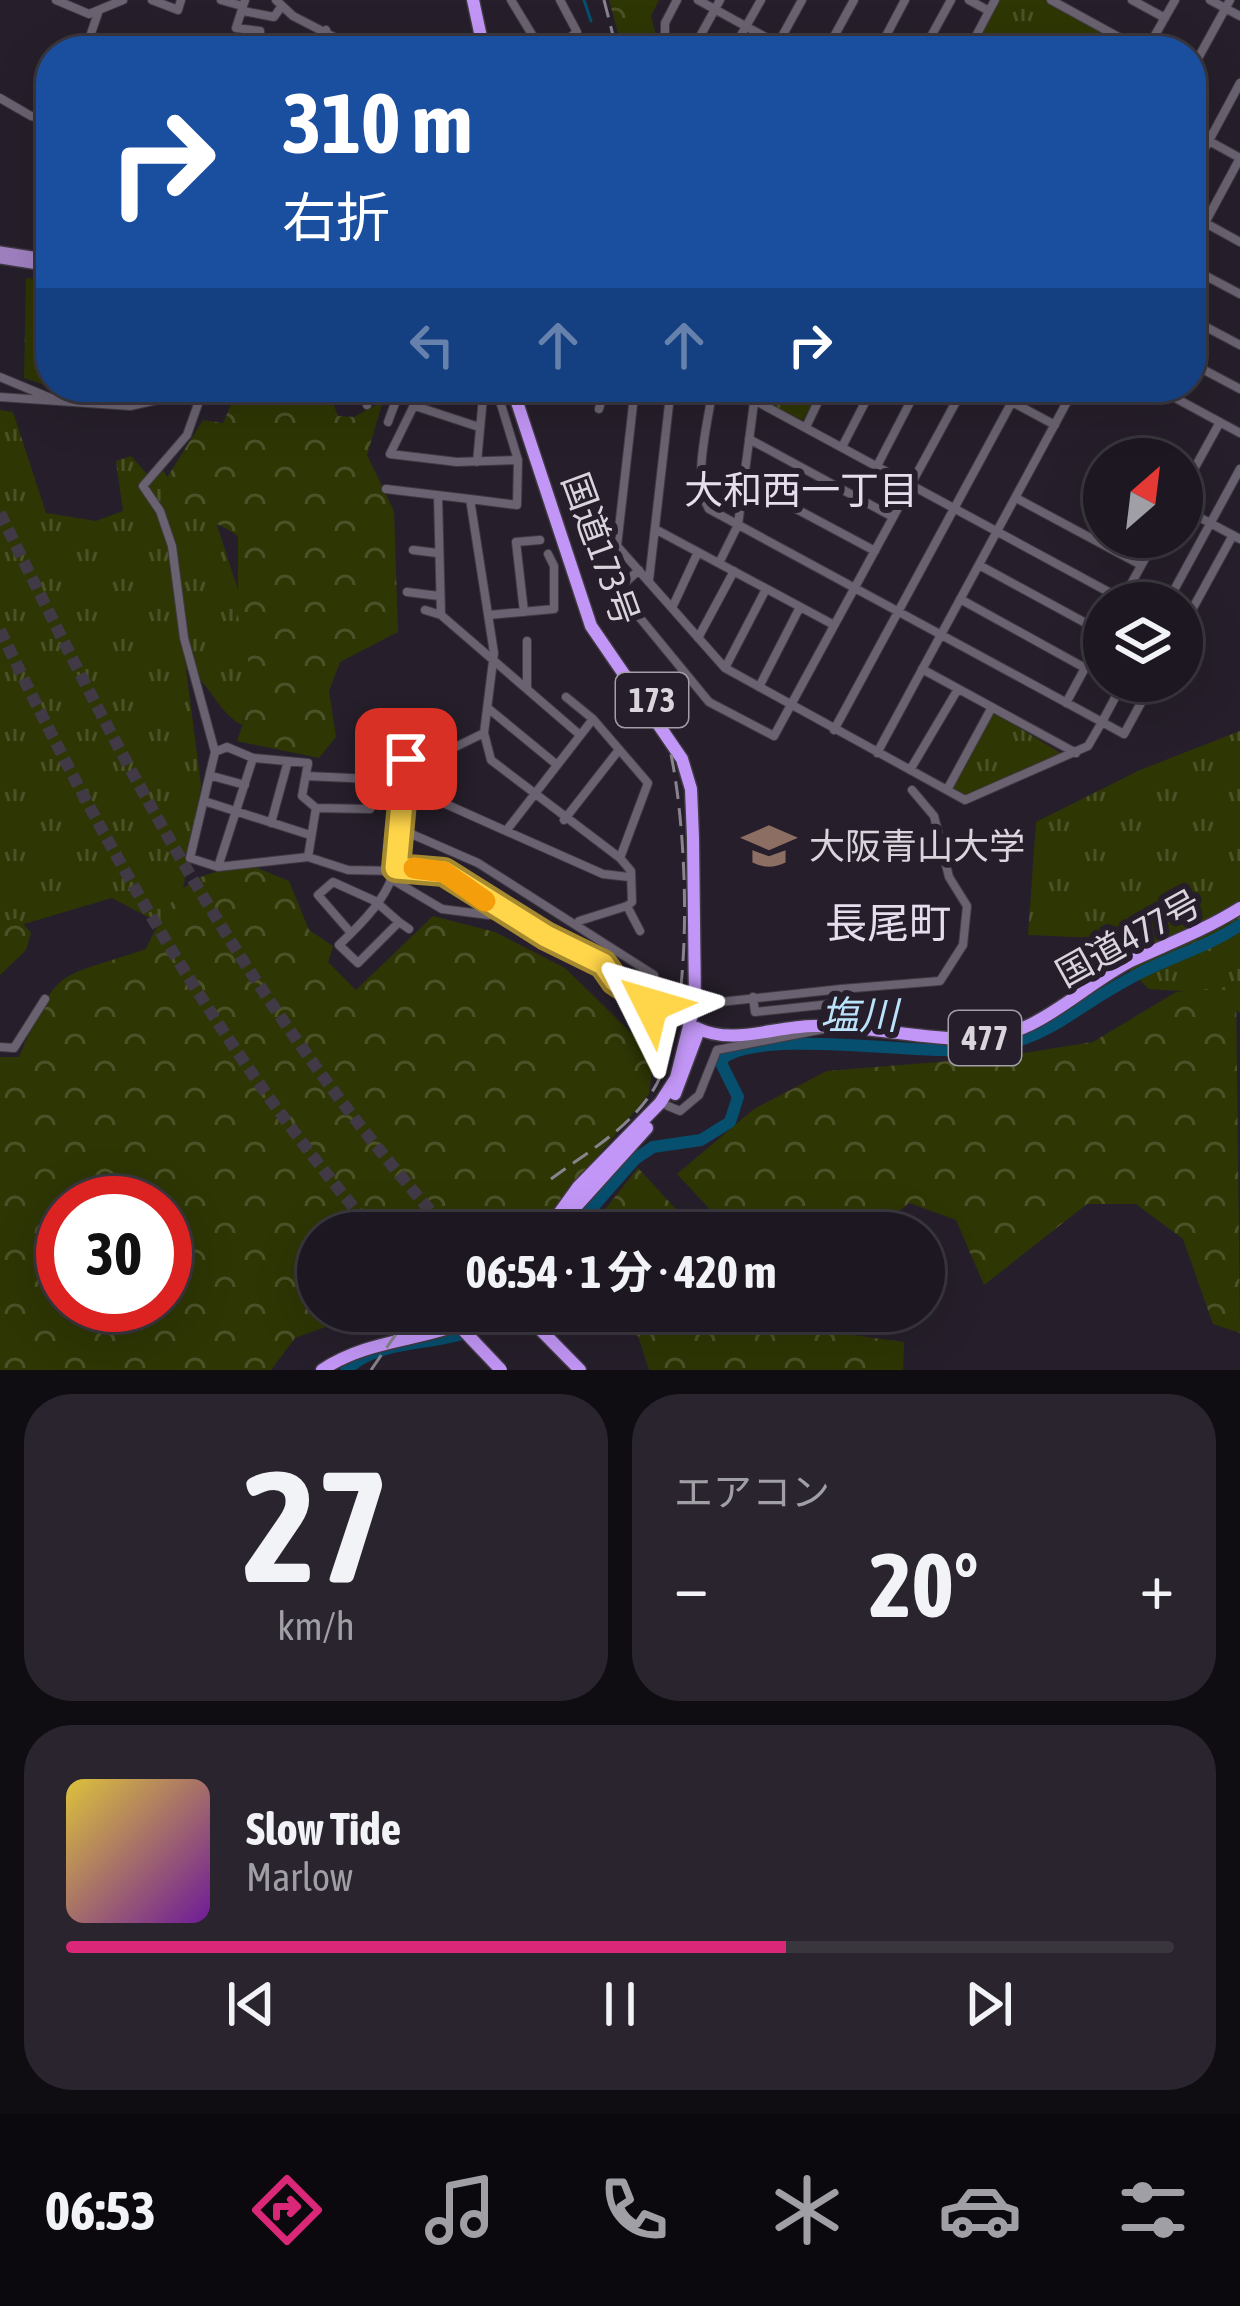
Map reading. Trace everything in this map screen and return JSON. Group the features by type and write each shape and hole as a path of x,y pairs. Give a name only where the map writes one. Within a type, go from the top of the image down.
{"highway":[{"path":"469,0 477,36"},
{"name":"国道173号","path":"511,402 591,626 669,734 691,789 696,1027 676,1078 660,1103 605,1156 561,1212"},
{"name":"国道173号","path":"512,402 601,630 670,723 696,778 702,1004 684,1080 668,1106 570,1212"},
{"name":"国道477号","path":"696,1027 722,1037 830,1026 971,1040 1000,1036 1035,1024 1132,961 1206,930 1240,908"},
{"path":"312,1370 367,1337 395,1332"},
{"path":"322,1370 369,1344 429,1332"},
{"path":"465,1332 501,1370"},
{"path":"542,1332 580,1370"}],"main road":[{"path":"0,255 36,261"}],"street":[{"path":"56,0 98,12 123,0"},
{"path":"152,0 178,10 181,0"},
{"path":"221,0 274,17 279,3 335,36"},
{"path":"560,0 577,32 572,36"},
{"path":"665,36 665,22 677,0"},
{"path":"698,0 717,4 760,36"},
{"path":"741,36 761,0"},
{"path":"782,36 802,0"},
{"path":"834,36 854,0"},
{"path":"886,36 905,0"},
{"path":"931,36 951,0"},
{"path":"969,0 989,11"},
{"path":"976,36 995,0"},
{"path":"1051,0 1117,36"},
{"path":"1132,0 1165,18"},
{"path":"1154,36 1174,0"},
{"path":"1210,0 1227,4 1240,16"},
{"path":"517,2 534,36"},
{"path":"700,36 717,4"},
{"path":"1206,43 1227,4"},
{"path":"243,6 236,28 260,31 260,36"},
{"path":"90,36 98,12"},
{"path":"321,36 326,31"},
{"path":"1206,146 1240,83"},
{"path":"0,98 36,114"},
{"path":"1228,104 1240,111"},
{"path":"1206,139 1240,158 1206,221"},
{"path":"1206,223 1239,238"},
{"path":"1206,276 1240,294"},
{"path":"1206,327 1240,345"},
{"path":"1206,371 1240,388"},
{"path":"0,377 36,392"},
{"path":"0,397 36,400"},
{"path":"71,402 130,406 149,402"},
{"path":"199,402 188,435 143,486 169,534 184,638 215,752 207,802 190,858 218,867 308,857 333,868 444,872 612,974 651,1005 696,1027"},
{"path":"388,422 395,402"},
{"path":"417,402 390,454 477,462 518,460"},
{"path":"477,462 482,402"},
{"path":"386,488 517,505 518,460 508,402"},
{"path":"599,409 601,402"},
{"path":"633,402 616,541 725,668 965,800 1088,746 1113,702"},
{"path":"648,581 669,402"},
{"path":"711,402 703,500 738,525 1124,734 1142,702"},
{"path":"718,563 738,525 754,402"},
{"path":"758,402 1088,582"},
{"path":"806,428 818,402"},
{"path":"842,447 865,402"},
{"path":"877,466 910,402"},
{"path":"639,570 617,590 709,702 774,736 956,402"},
{"path":"834,730 1012,402 1054,425"},
{"path":"877,753 1067,402"},
{"path":"1183,402 1240,434"},
{"path":"415,406 479,427"},
{"path":"1203,453 1220,422"},
{"path":"749,439 893,517"},
{"path":"1178,582 1240,469"},
{"path":"744,481 875,550"},
{"path":"438,496 441,614"},
{"path":"1015,497 1141,566"},
{"path":"470,499 494,661 484,733 491,760 532,796 620,858 629,877 632,902 628,906 578,922"},
{"path":"1203,520 1236,537 1203,593"},
{"path":"655,529 834,625"},
{"path":"524,612 516,542 540,540"},
{"path":"413,550 437,553"},
{"path":"671,608 698,552"},
{"path":"489,615 554,609 554,566 548,554"},
{"path":"1133,582 1145,558"},
{"path":"979,565 1083,622"},
{"path":"698,638 734,571"},
{"path":"725,668 766,589"},
{"path":"407,592 439,596"},
{"path":"960,599 1083,667"},
{"path":"759,688 800,607"},
{"path":"425,610 441,614 580,735"},
{"path":"527,641 527,689"},
{"path":"922,669 1076,753"},
{"path":"1066,703 1083,672"},
{"path":"910,770 958,688"},
{"path":"566,697 593,719 648,784 620,858"},
{"path":"946,790 992,707"},
{"path":"488,708 556,765"},
{"path":"506,831 593,719"},
{"path":"399,922 358,963 339,945 381,906 393,880 406,759 437,756 484,733"},
{"path":"215,752 227,747 253,758 308,763 302,796 316,808 370,808 372,779"},
{"path":"564,820 618,751"},
{"path":"218,867 253,758"},
{"path":"271,824 288,760"},
{"path":"212,776 244,785"},
{"path":"306,776 402,781"},
{"path":"702,1004 940,981 968,931 967,906 949,877 940,831 912,790"},
{"path":"402,793 430,796 603,874 629,877"},
{"path":"207,802 310,835"},
{"path":"308,857 316,808"},
{"path":"400,829 444,844 578,922 654,974 652,979 612,974"},
{"path":"393,880 442,909 489,915 496,907"},
{"path":"351,933 318,895 333,882 381,906 409,928"},
{"path":"628,906 640,931"},
{"path":"755,1012 840,1003 841,989"},
{"path":"753,997 756,1033"},
{"path":"0,1047 14,1048 46,999"},
{"path":"668,1106 680,1111 692,1104 717,1050 830,1026"}],"green space":[{"path":"609,0 659,0 651,16 656,36 619,36"},
{"path":"999,0 1045,0 1111,36 980,36"},
{"path":"26,278 36,279 36,382 24,378"},
{"path":"232,402 333,402 338,416 354,417 383,402 367,455 394,511 398,632 340,662 329,691 336,737 319,758 237,741 255,690 238,616 238,536 218,524 161,506 163,484 203,420 223,423"},
{"path":"766,402 814,402 802,421"},
{"path":"0,410 13,412 46,513 96,521 123,511 116,461 131,456 147,474 164,471 171,486 217,525 237,587 257,688 242,725 186,669 201,785 179,913 161,924 112,898 0,931"},
{"path":"991,711 1064,755 964,797 949,789"},
{"path":"1240,731 1240,1013 1213,993 1149,989 1097,938 1028,935 1036,822 1140,770"},
{"path":"250,865 289,881 309,930 333,946 328,962 356,990 433,916 495,932 565,968 654,1055 649,1094 551,1212 297,1212 297,1332 312,1332 295,1338 271,1370 0,1370 0,1057 19,1057 43,1005 63,980 146,949 174,899 209,874"},
{"path":"18,918 31,933 26,950 0,975 0,922"},
{"path":"1236,986 1240,1333 1213,1324 1183,1239 1136,1204 1087,1204 984,1285 956,1220 945,1212 909,1203 898,1212 712,1212 677,1174 754,1109 827,1071 999,1057 1093,1042 1176,992"},
{"path":"638,1168 679,1212 603,1212"},
{"path":"630,1332 830,1332 904,1342 903,1370 649,1370 638,1336"}],"waterway":[{"path":"584,0 591,21"},
{"name":"塩川","path":"588,1212 635,1159 653,1147 701,1140 730,1122 738,1097 720,1061 736,1052 789,1044 938,1050 1004,1044 1048,1028 1140,973 1240,925"},
{"name":"塩川","path":"346,1370 382,1350 468,1332"}],"tunnel":[{"path":"0,513 97,707 199,889 313,1063 432,1212"},
{"path":"0,630 80,789 168,944 265,1092 358,1212"}],"railway":[{"path":"604,0 613,36"},
{"path":"551,1179 629,1120 650,1095 665,1065 682,978 684,928 681,828 670,750"},
{"path":"371,1370 397,1332"}],"slow traffic":[{"path":"414,868 444,872 485,901"}],"place":[{"name":"大阪青山大学","path":"769,846"}],"district":[{"name":"大和西一丁目","path":"801,490"},
{"name":"長尾町","path":"888,923"}],"route":[{"path":"406,759 396,868 444,872 466,890 603,964 615,981 651,1005"}]}
